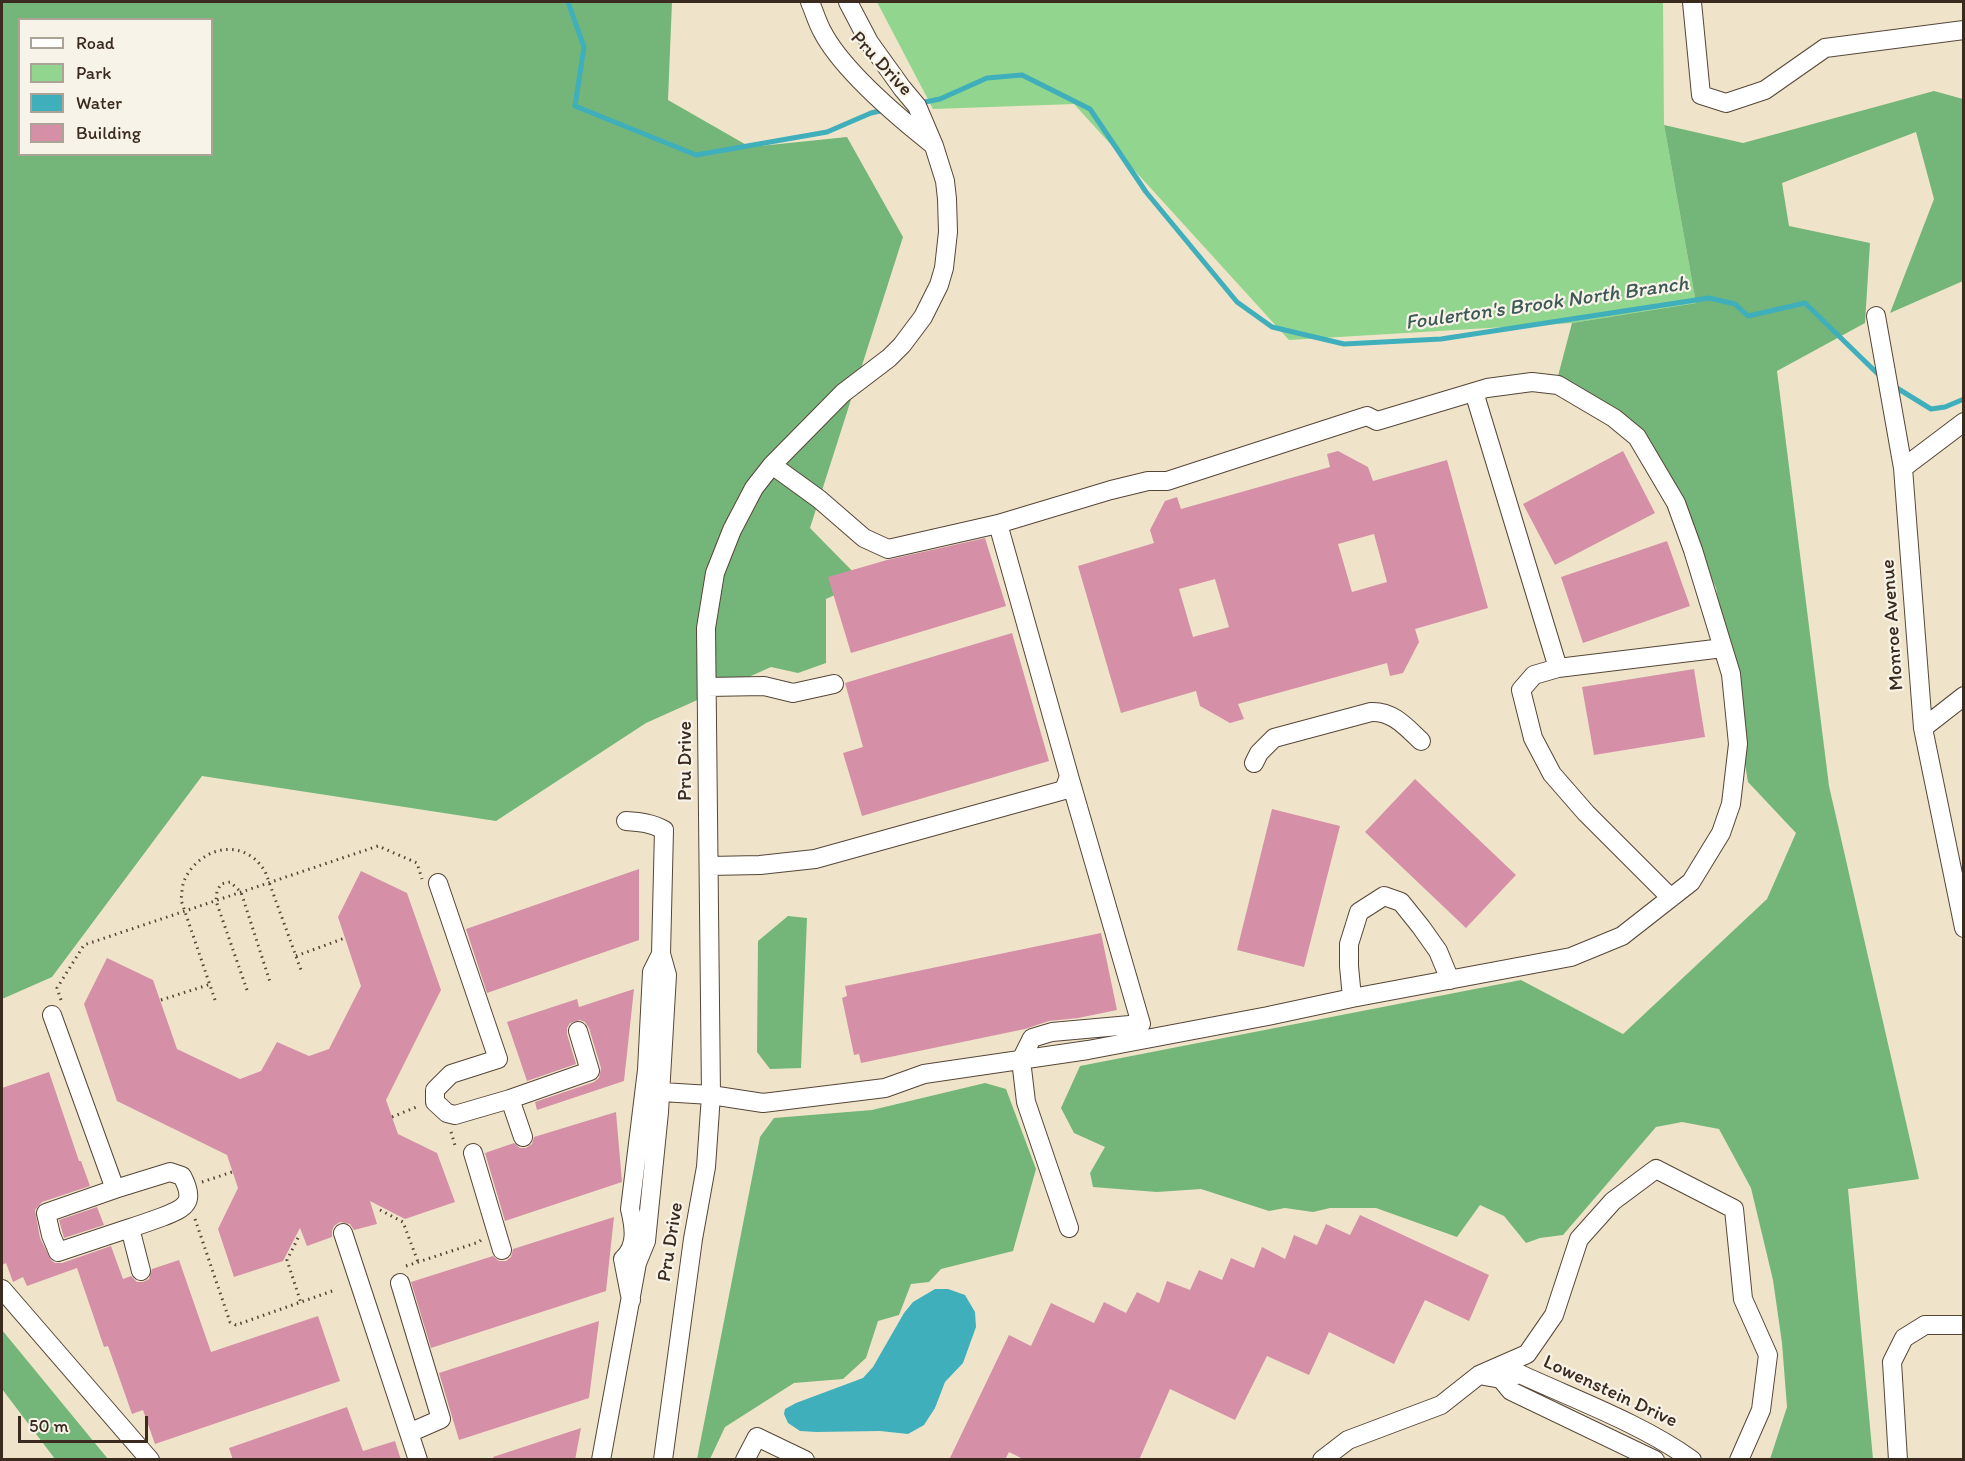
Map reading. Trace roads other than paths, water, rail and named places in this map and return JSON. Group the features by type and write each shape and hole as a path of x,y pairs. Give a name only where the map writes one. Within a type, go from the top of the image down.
{"street":[{"name":"Pru Drive","path":"810,2 823,33 841,58 902,120 934,146"},
{"name":"Pru Drive","path":"663,1460 693,1239 706,1167 711,1095 708,687 705,628 715,573 732,530 754,488 772,465 843,393 889,358 902,345 932,301 944,268 948,232 945,181 934,146 918,106 869,42 848,2"},
{"path":"1692,2 1701,95 1726,103 1765,90 1825,48 1964,30"},
{"name":"Monroe Avenue","path":"1876,316 1903,468 1923,728 1964,928"},
{"path":"653,1092 711,1095 763,1103 885,1088 924,1074 1088,1050 1571,957 1622,936 1691,882 1721,833 1731,804 1738,744 1731,674 1676,503 1636,437 1614,418 1558,385 1532,382 1487,388 1377,421 1367,416 1167,481 1148,481 1111,490 998,524 888,549 864,538 819,499 772,465"},
{"path":"1474,392 1558,668"},
{"path":"1903,468 1964,422"},
{"path":"998,524 1141,1024 1052,1032 1032,1038 1021,1060 1026,1102 1069,1228"},
{"path":"1671,898 1586,813 1552,774 1533,738 1521,690 1534,675 1558,668 1723,648"},
{"path":"708,687 764,686 794,693 834,684"},
{"path":"1923,728 1964,696"},
{"path":"1254,763 1259,753 1274,738 1371,712 1381,711 1392,715 1421,741"},
{"path":"709,866 760,865 815,859 1064,790 1069,776"},
{"path":"601,1460 637,1263 646,1241 653,1092 667,975 661,954 664,830 643,822 626,821"},
{"path":"431,884 498,1059 451,1074 435,1089 435,1102 447,1113 455,1115 510,1099 590,1071 578,1031"},
{"path":"1352,998 1349,944 1359,912 1384,896 1401,902 1421,927 1438,951 1450,980"},
{"path":"57,1007 115,1189"},
{"path":"510,1099 524,1137"},
{"path":"466,1155 502,1250"},
{"name":"Lowenstein Drive","path":"1322,1460 1348,1440 1441,1405 1479,1375 1527,1354 1554,1315 1579,1239 1613,1201 1656,1169 1734,1209 1743,1299 1768,1355 1761,1410 1739,1460"},
{"path":"170,1172 182,1176 189,1197 185,1206 178,1211 130,1228 58,1252 46,1213 170,1172"},
{"path":"130,1228 141,1271"},
{"path":"343,1233 417,1460"},
{"path":"400,1275 441,1419 409,1433"},
{"path":"2,1288 150,1460"},
{"path":"1898,1460 1892,1362 1904,1338 1925,1325 1964,1324"},
{"name":"Lowenstein Drive","path":"1655,1460 1511,1391 1502,1378 1520,1374 1637,1428 1674,1447 1692,1460"},
{"path":"1479,1375 1502,1378"},
{"path":"745,1460 757,1437 805,1460"}],"water":[{"path":"935,1289 948,1289 965,1295 975,1312 976,1327 963,1363 945,1382 935,1408 924,1425 908,1434 880,1431 800,1431 788,1423 784,1414 785,1409 863,1378 873,1367 904,1313 913,1302"}],"waterway":[{"name":"Foulerton's Brook North Branch","path":"568,2 584,47 575,106 696,155 827,132 871,113 884,110"},
{"name":"Foulerton's Brook North Branch","path":"920,103 940,99 987,78 1022,75 1090,109 1146,192 1237,302 1272,327 1344,344 1441,339 1709,298 1735,304 1748,316 1805,303 1882,378"},
{"name":"Foulerton's Brook North Branch","path":"1892,385 1931,409 1945,407 1964,399"}]}
